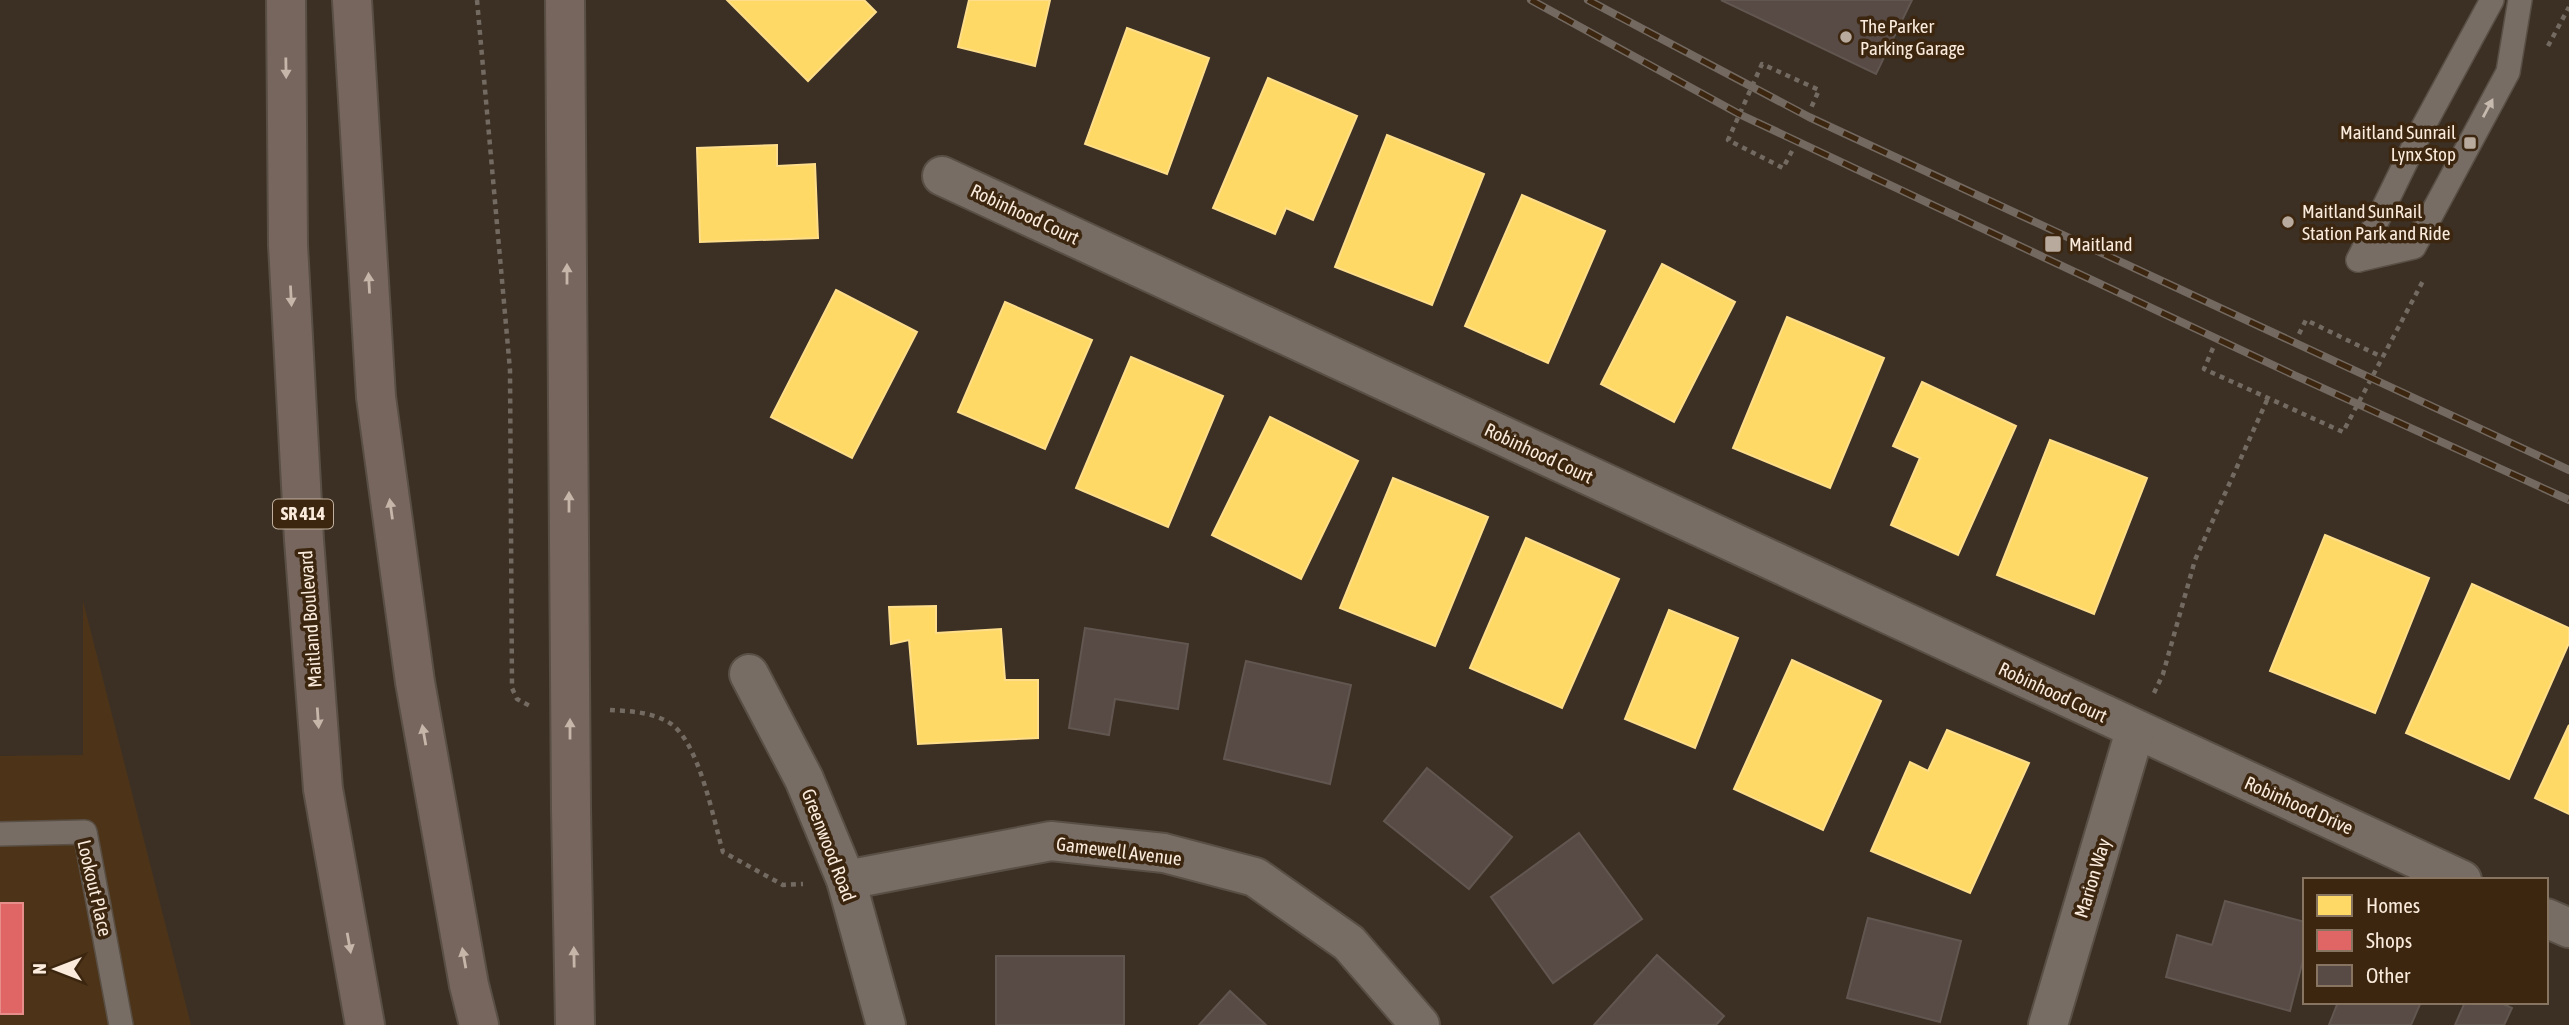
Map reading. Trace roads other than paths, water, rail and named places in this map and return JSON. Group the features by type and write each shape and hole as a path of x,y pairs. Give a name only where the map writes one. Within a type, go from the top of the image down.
{"main road":[{"name":"Maitland Boulevard","path":"286,0 288,245 304,540 321,761 365,1025"},
{"path":"352,0 376,397 415,682 469,985 479,1025"},
{"path":"565,0 575,1025"}],"street":[{"name":"Robinhood Court","path":"942,176 2136,731"},
{"name":"Greenwood Road","path":"749,674 804,779 846,880 886,1025"},
{"name":"Robinhood Drive","path":"2136,731 2458,878"},
{"name":"Marion Way","path":"2048,1025 2136,731"},
{"name":"Gamewell Avenue","path":"846,880 1051,841 1164,853 1255,877 1349,943 1420,1025"},
{"path":"2548,919 2569,928"}],"lane":[{"path":"2492,0 2422,129 2358,261 2414,247 2508,72 2520,0"},
{"name":"Lookout Place","path":"0,834 85,832 121,1025"}],"railway":[{"path":"1531,0 1739,114 2294,375 2569,500"},
{"path":"1588,0 1809,117 2569,470"}],"place":[{"name":"The Parker Parking Garage","path":"1846,37"},
{"name":"Maitland Sunrail Lynx Stop","path":"2470,143"},
{"name":"Maitland SunRail Station Park and Ride","path":"2288,222"},
{"name":"Maitland","path":"2053,244"}]}
